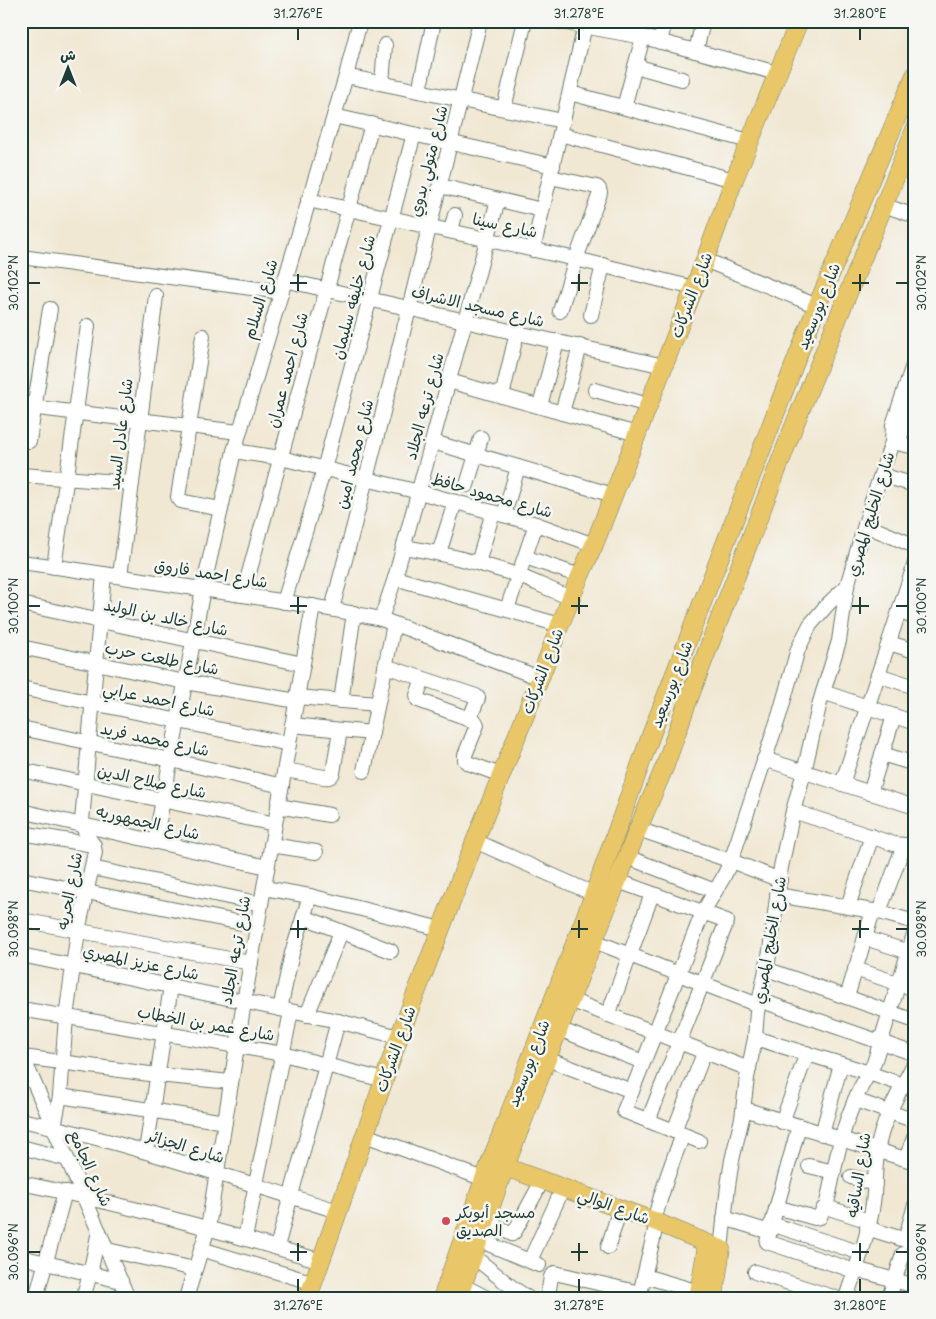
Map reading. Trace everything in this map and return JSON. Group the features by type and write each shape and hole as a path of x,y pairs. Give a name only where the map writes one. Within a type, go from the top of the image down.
{"main road":[{"name":"شارع الشركات","path":"311,1290 399,1037 560,625 594,545 664,366 749,141 799,21"},
{"name":"شارع بورسعيد","path":"442,1298 484,1179 594,894 651,735 817,306 915,75"},
{"name":"شارع بورسعيد","path":"460,1292 547,1058 665,766 686,706 792,431 915,129"},
{"path":"651,735 665,740 675,738"},
{"path":"640,764 656,762 665,766"},
{"name":"شارع الوالي","path":"505,1167 656,1221 714,1246"},
{"name":"شارع الخليج المصري","path":"710,1295 714,1246"}],"street":[{"name":"شارع السلام","path":"156,842 203,589 234,451 346,76 360,21"},
{"path":"419,21 433,23 419,91"},
{"name":"شارع متولي بدوي","path":"410,308 480,21"},
{"path":"504,108 524,21"},
{"path":"556,21 628,28 643,37 777,73"},
{"path":"660,42 665,21"},
{"path":"696,51 703,21"},
{"path":"533,250 586,24"},
{"path":"624,107 643,37"},
{"path":"382,83 386,45"},
{"path":"635,66 682,79"},
{"path":"346,76 504,108 734,180"},
{"path":"570,93 749,141"},
{"path":"334,116 450,142 551,171 597,187 600,192 599,197 576,259 560,311"},
{"name":"شارع احمد عمران","path":"243,595 372,124"},
{"name":"شارع خليفه سليمان","path":"284,602 324,469 414,134"},
{"path":"440,186 542,210"},
{"name":"شارع سينا","path":"308,200 603,265 694,288"},
{"name":"شارع ترعه الجلاد","path":"381,619 404,547 498,200"},
{"path":"883,205 915,216"},
{"path":"452,232 455,215"},
{"name":"شارع مسجد الاشراف","path":"21,257 327,290 664,366"},
{"path":"705,260 817,306"},
{"path":"591,315 603,265"},
{"name":"شارع عادل السيد","path":"120,576 156,296"},
{"name":"شارع محمد امين","path":"332,608 410,308"},
{"path":"29,441 28,407 50,309"},
{"path":"54,567 88,326"},
{"path":"502,396 517,332"},
{"path":"203,336 178,497 181,501 221,509"},
{"path":"540,406 557,341"},
{"path":"562,413 580,346"},
{"name":"شارع الخليج المصري","path":"714,1246 724,1218 732,1160 744,1109 749,1069 756,1038 756,1020 770,951 777,895 793,810 838,641 847,586 892,442 894,426 915,359"},
{"path":"449,381 637,434"},
{"path":"595,390 648,405"},
{"name":"شارع الخليج المصري","path":"892,442 900,437 915,403"},
{"path":"28,407 239,432"},
{"path":"467,485 480,438"},
{"path":"433,442 613,495"},
{"path":"892,442 915,448"},
{"name":"شارع محمود حافظ","path":"234,451 281,458 419,492 536,524 594,545"},
{"path":"478,563 518,467"},
{"path":"21,475 132,482"},
{"path":"881,475 915,485"},
{"path":"439,554 455,502"},
{"path":"507,609 536,524"},
{"path":"865,525 915,546"},
{"path":"404,547 478,563 518,576 571,598"},
{"path":"525,557 580,576"},
{"name":"شارع احمد فاروق","path":"21,562 332,608 381,619 540,678"},
{"path":"842,784 899,612 912,585 915,563"},
{"path":"82,825 84,784 104,574"},
{"path":"395,578 560,625"},
{"name":"شارع الخليج المصري","path":"648,1121 624,1111 702,912 731,861 798,649 810,625 847,586"},
{"name":"شارع خالد بن الوليد","path":"21,604 303,664"},
{"name":"شارع ترعه الجلاد","path":"186,1298 208,1228 244,1002 313,606"},
{"path":"899,612 915,617"},
{"path":"341,701 354,613"},
{"path":"364,771 394,624"},
{"path":"889,643 915,651"},
{"name":"شارع طلعت حرب","path":"21,647 185,682 297,699 377,704"},
{"path":"385,666 478,697 469,719"},
{"path":"878,676 912,686"},
{"path":"423,679 417,696 418,700 475,721 477,725 465,755 465,760 468,763 501,776"},
{"name":"شارع احمد عرابي","path":"21,688 289,744"},
{"path":"823,692 915,723"},
{"path":"870,793 894,716"},
{"path":"292,725 372,733"},
{"name":"شارع محمد فريد","path":"21,728 282,786"},
{"path":"285,770 328,778 331,776 340,730"},
{"path":"882,754 915,764"},
{"path":"764,759 915,807"},
{"name":"شارع صلاح الدين","path":"21,770 275,824"},
{"path":"278,806 329,815"},
{"path":"793,810 894,844 909,846 864,938 846,997"},
{"name":"شارع الجمهوريه","path":"21,811 267,867"},
{"name":"شارع الحريه","path":"54,1127 60,1096 66,1017 78,931 96,852 82,825"},
{"path":"638,829 780,880"},
{"path":"21,833 94,845"},
{"path":"848,906 872,836"},
{"path":"475,841 594,894"},
{"path":"271,845 316,852"},
{"path":"627,857 715,890"},
{"path":"92,868 261,904"},
{"path":"21,879 257,926"},
{"path":"618,881 726,921 648,1121 699,1141"},
{"path":"264,888 310,896 441,929"},
{"path":"608,1015 652,894"},
{"path":"776,1207 815,1218 820,1216 826,1207 842,1140 855,1099 869,1073 881,1042 899,983 912,953 914,920 876,911 777,895"},
{"path":"245,1238 283,1054 292,953 310,896"},
{"path":"304,916 391,951"},
{"path":"21,920 251,963"},
{"path":"307,1015 341,932"},
{"path":"864,938 912,953"},
{"path":"594,941 702,983 915,1054"},
{"name":"شارع عزيز المصري","path":"21,955 338,1021 399,1037"},
{"path":"855,968 915,989"},
{"path":"766,969 915,1021"},
{"path":"146,1151 171,986"},
{"path":"570,1000 749,1069"},
{"name":"شارع عمر بن الخطاب","path":"21,1009 237,1045 283,1054 384,1080"},
{"path":"277,1247 338,1021"},
{"path":"559,1029 643,1062"},
{"path":"756,1038 909,1087"},
{"path":"548,1295 551,1277 555,1273 640,1296 664,1184 704,1052"},
{"path":"782,1122 807,1053"},
{"path":"547,1058 632,1090"},
{"name":"شارع الساقيه","path":"846,1298 861,1253 873,1205 877,1150 883,1126 890,1112 909,1087 915,1062"},
{"path":"24,1063 62,1063 231,1082"},
{"name":"شارع الجامع","path":"24,1063 54,1127 128,1298"},
{"path":"822,1134 842,1064"},
{"path":"834,1091 915,1121"},
{"path":"60,1096 225,1122"},
{"path":"744,1109 911,1160 915,1136"},
{"name":"شارع الجزائر","path":"21,1120 146,1151 338,1211"},
{"path":"769,1233 799,1126"},
{"path":"365,1135 484,1179"},
{"path":"21,1148 67,1158"},
{"path":"809,1166 834,1172"},
{"path":"851,1177 875,1184"},
{"path":"486,1221 512,1234 542,1180"},
{"path":"21,1183 84,1196 321,1260"},
{"path":"479,1240 536,1260 563,1188"},
{"path":"36,1298 65,1192"},
{"path":"826,1207 910,1242 915,1205"},
{"path":"608,1247 620,1209"},
{"path":"724,1218 769,1233 855,1270 915,1286"},
{"path":"84,1298 99,1231"},
{"path":"769,1233 861,1253"},
{"path":"201,1249 311,1290"},
{"path":"107,1250 195,1269"},
{"path":"889,1298 903,1254"},
{"path":"473,1256 528,1298"},
{"path":"21,1257 121,1281"},
{"path":"756,1272 836,1298"},
{"path":"644,1276 710,1295"},
{"path":"460,1292 486,1298"}],"place":[{"name":"مسجد أبوبكر الصديق","path":"446,1221"}]}
